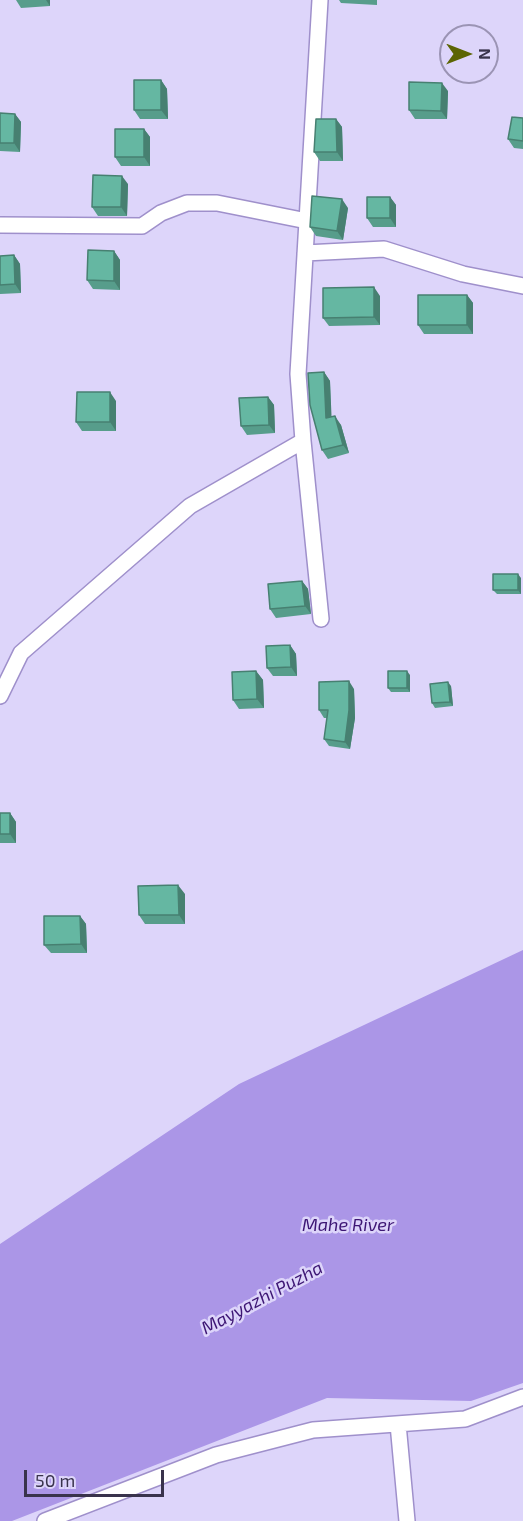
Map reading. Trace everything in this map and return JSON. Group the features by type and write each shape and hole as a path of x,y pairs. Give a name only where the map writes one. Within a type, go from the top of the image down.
{"street":[{"path":"320,0 298,374 321,619"},
{"path":"0,225 142,226 161,213 187,203 217,203 246,207 307,221"},
{"path":"305,253 384,249 464,274 523,286"},
{"path":"0,696 21,653 190,506 303,441"},
{"path":"45,1521 216,1455 313,1430 465,1419 523,1396"},
{"path":"398,1424 407,1521"}],"water":[{"name":"Mahe River","path":"523,950 523,1383 471,1401 327,1398 12,1521 0,1521 0,1244 239,1084"}],"building":[{"path":"134,80 161,80 161,110 134,110"},
{"path":"409,82 442,84 441,111 409,110"},
{"path":"0,113 15,114 14,143 0,143"},
{"path":"512,117 523,118 523,141 508,139"},
{"path":"316,119 336,119 337,152 314,152"},
{"path":"115,129 144,129 144,157 115,157"},
{"path":"93,175 122,176 121,207 92,207"},
{"path":"312,196 342,199 337,231 310,227"},
{"path":"367,197 390,197 390,218 367,218"},
{"path":"88,250 114,251 114,281 87,280"},
{"path":"14,255 15,284 0,285 0,256"},
{"path":"374,287 374,317 323,318 323,288"},
{"path":"418,295 467,295 467,325 418,325"},
{"path":"324,372 326,418 335,416 343,445 322,450 310,405 308,373"},
{"path":"77,392 110,392 110,422 76,422"},
{"path":"268,397 269,425 241,426 239,398"},
{"path":"493,574 518,574 518,590 493,590"},
{"path":"302,581 305,606 270,609 268,584"},
{"path":"290,645 291,667 267,668 266,646"},
{"path":"256,671 257,699 233,700 232,672"},
{"path":"388,671 407,671 407,688 388,688"},
{"path":"349,681 349,710 345,742 324,739 328,710 319,710 319,682"},
{"path":"448,682 450,702 432,703 430,684"},
{"path":"0,813 10,813 10,834 0,834"},
{"path":"178,885 179,915 139,915 138,886"},
{"path":"44,916 80,916 81,944 44,945"}],"water label":[{"name":"Mayyazhi Puzha","path":"262,1298"}]}
